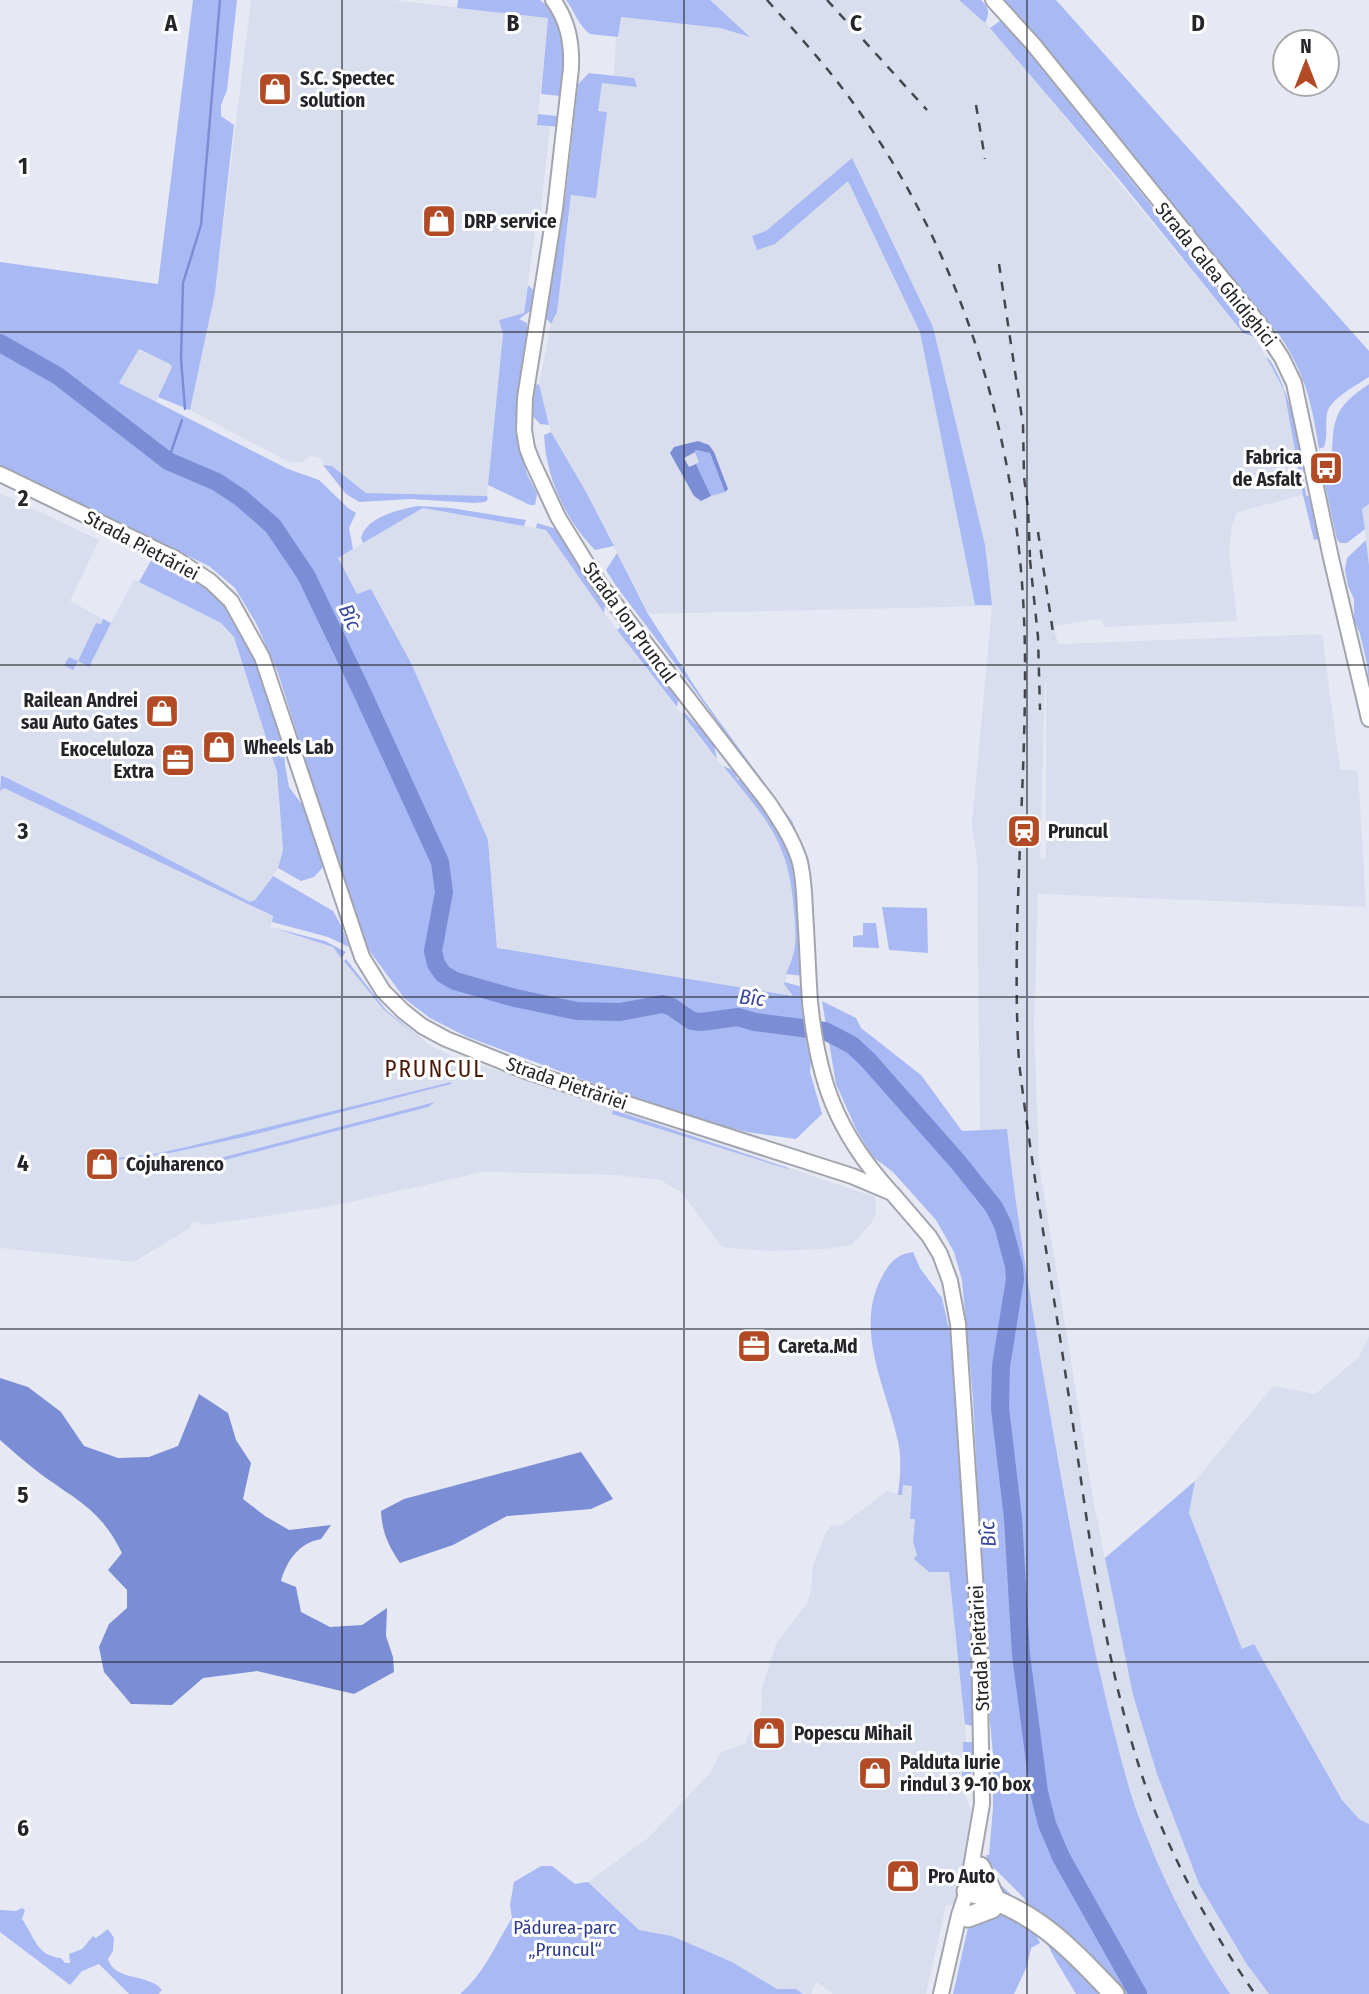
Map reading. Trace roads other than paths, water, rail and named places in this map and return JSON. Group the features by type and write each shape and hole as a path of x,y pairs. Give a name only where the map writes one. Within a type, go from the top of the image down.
{"highway":[{"path":"979,1867 993,1904"},
{"path":"969,1901 993,1904 1042,1925 1064,1942 1114,1994"}],"street":[{"name":"Strada Calea Ghidighici","path":"993,0 1033,44 1263,329 1282,358 1294,383 1369,719"},
{"name":"Strada Ion Pruncul","path":"556,4 572,45 571,68 555,209 525,398 524,430 527,447 551,504 598,582 768,802 791,839 803,882 811,1003 818,1055 832,1106 862,1160 892,1194"},
{"name":"Strada Pietrăriei","path":"0,474 176,559 210,581 231,601 262,657 362,957 383,991 403,1012 446,1039 528,1072 852,1176 892,1194 929,1236 940,1254 950,1281 958,1324 979,1636 982,1723 982,1804 969,1901 950,1994"},
{"name":"Strada Pietrăriei","path":"942,1994 979,1867 990,1807 989,1752 982,1723"}],"waterway":[{"path":"185,409 181,359 183,283 201,225 220,0"},
{"name":"Bîc","path":"0,343 58,376 168,461 217,482 241,498 273,526 306,575 440,862 444,892 433,951 436,964 443,974 455,981 515,998 577,1011 620,1012 662,1004 670,1006 692,1021 738,1017 755,1022 825,1031 852,1045 868,1060 994,1207 1003,1225 1014,1266 1015,1279 1001,1366 1000,1408 1013,1518 1021,1655 1039,1792 1047,1824 1061,1857 1138,1994"},
{"path":"168,461 182,420"}],"railway":[{"path":"767,0 816,55 861,114 900,175 934,239 962,306 985,374 1002,443 1015,514 1025,659 1017,961 1019,1062 1091,1549 1122,1708 1154,1809 1199,1904 1255,1994"},
{"path":"827,0 927,110"},
{"path":"976,105 985,159"},
{"path":"999,264 1023,425 1030,557"},
{"path":"1038,532 1054,639"},
{"path":"1030,560 1038,637 1040,710"}],"place":[{"name":"S.C. Spectec solution","path":"275,89"},
{"name":"DRP service","path":"439,221"},
{"name":"Fabrica de Asfalt","path":"1326,468"},
{"name":"Railean Andrei sau Auto Gates","path":"162,711"},
{"name":"Wheels Lab","path":"219,747"},
{"name":"Eкoceluloza Extra","path":"178,760"},
{"name":"Pruncul","path":"1024,831"},
{"name":"Cojuharenco","path":"102,1164"},
{"name":"Careta.Md","path":"754,1346"},
{"name":"Popescu Mihail","path":"769,1733"},
{"name":"Palduta Iurie rindul 3 9-10 box","path":"875,1773"},
{"name":"Pro Auto","path":"903,1876"}],"district":[{"name":"PRUNCUL","path":"435,1069"}],"park label":[{"name":"Pădurea-parc „Pruncul“","path":"565,1938"}]}
